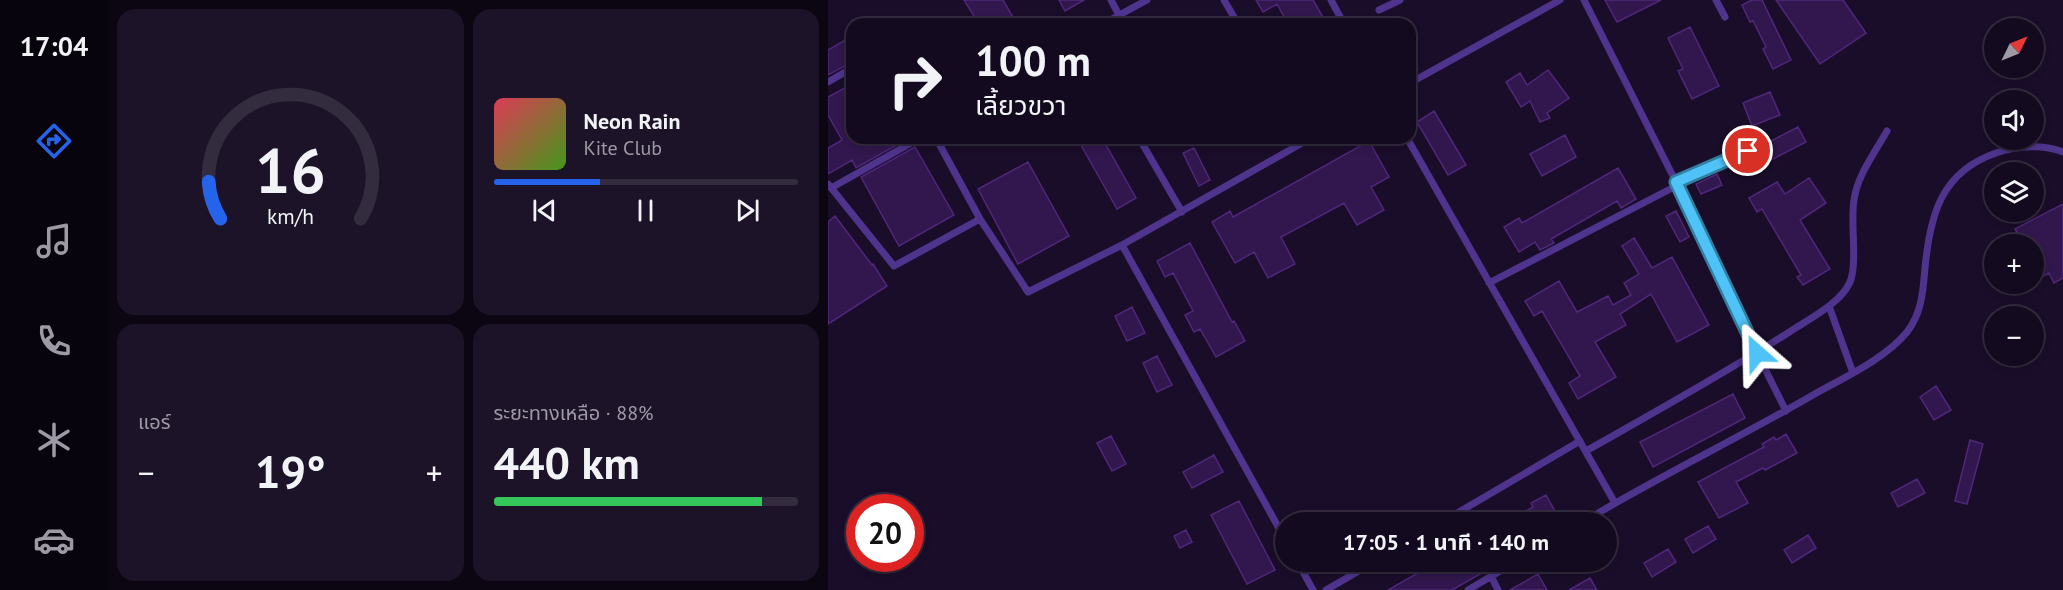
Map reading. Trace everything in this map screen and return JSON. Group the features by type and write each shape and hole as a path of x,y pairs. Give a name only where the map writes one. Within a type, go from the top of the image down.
{"lane":[{"path":"1112,0 1119,15"},
{"path":"1114,18 1147,0"},
{"path":"1224,0 1234,18"},
{"path":"1331,0 1341,18"},
{"path":"1379,10 1400,0"},
{"path":"1416,80 1560,0"},
{"path":"1584,0 1677,183 1786,411"},
{"path":"1716,0 1725,16"},
{"path":"828,82 846,72"},
{"path":"1586,451 1757,353 1829,306 1848,287 1851,279 1854,198 1861,179 1887,131"},
{"path":"909,144 830,186 894,266 980,219"},
{"path":"939,144 980,219 1028,292 1122,245 1298,144"},
{"path":"1142,144 1182,212"},
{"path":"1410,144 1615,503"},
{"path":"1600,512 1853,373 1898,342 1916,319 1921,306 1926,257 1934,216 1944,193 1953,180 1979,160 2001,152 2025,147 2039,147 2063,152"},
{"path":"1489,283 1677,183 1748,151"},
{"path":"1122,245 1275,521"},
{"path":"1829,306 1853,373"},
{"path":"1459,512 1580,441"},
{"path":"1303,572 1313,590"},
{"path":"1326,590 1357,572"},
{"path":"1468,590 1498,572"},
{"path":"1491,576 1498,590"}],"building":[{"path":"964,0 1003,0 1014,18 975,18"},
{"path":"1059,0 1084,0 1065,11"},
{"path":"1256,0 1313,0 1324,18 1285,18 1277,4 1263,12"},
{"path":"1605,0 1661,0 1617,22"},
{"path":"1752,0 1762,0 1791,60 1773,69 1763,49 1766,47 1742,5"},
{"path":"1776,0 1843,0 1866,33 1820,64"},
{"path":"1690,27 1719,86 1692,99 1678,71 1683,69 1668,38"},
{"path":"846,40 846,65 828,75 828,50"},
{"path":"1548,70 1569,98 1547,113 1550,118 1540,122 1530,101 1521,107 1506,82 1520,73 1527,85"},
{"path":"846,87 846,144 898,144 856,168 852,160 828,174 828,148 842,140 828,115 828,97"},
{"path":"1770,92 1780,115 1752,126 1743,103"},
{"path":"1434,111 1466,165 1448,175 1417,122"},
{"path":"1798,127 1806,142 1765,163 1757,148"},
{"path":"1565,135 1576,157 1542,176 1530,154"},
{"path":"1080,144 1105,144 1136,198 1117,209"},
{"path":"1364,144 1371,144 1389,177 1371,187 1384,210 1357,225 1344,203 1281,237 1295,264 1268,278 1254,252 1235,263 1212,222 1230,211 1233,217"},
{"path":"915,147 954,215 899,246 861,177"},
{"path":"1194,148 1210,180 1199,186 1183,153"},
{"path":"1028,162 1069,236 1018,264 978,189"},
{"path":"1618,168 1636,199 1621,208 1617,201 1551,239 1554,243 1540,250 1535,242 1519,252 1504,227 1519,218 1522,223"},
{"path":"1717,174 1722,185 1701,194 1696,184"},
{"path":"1809,178 1826,203 1800,220 1830,269 1803,285 1797,277 1801,275 1762,209 1757,212 1749,198 1777,182 1785,194"},
{"path":"2063,204 2063,278 2054,283 2049,273 2044,276 2044,234 2018,234 2015,229 2028,222 2044,222 2044,214"},
{"path":"1676,211 1689,237 1680,242 1666,216"},
{"path":"835,216 873,264 887,286 828,324 828,222"},
{"path":"1634,238 1652,268 1672,257 1709,325 1677,342 1651,294 1620,314 1626,325 1595,342 1616,377 1578,399 1569,383 1580,376 1542,311 1534,316 1525,301 1559,281 1577,312 1608,296 1613,305 1631,295 1624,283 1639,274 1622,246"},
{"path":"1190,243 1232,322 1234,321 1245,341 1216,357 1200,329 1194,332 1185,315 1193,311 1173,273 1165,277 1157,261"},
{"path":"1132,307 1145,333 1127,341 1115,316"},
{"path":"1157,356 1172,385 1157,392 1143,363"},
{"path":"1936,386 1951,410 1934,420 1920,397"},
{"path":"1733,394 1745,418 1653,467 1640,442"},
{"path":"1786,434 1797,453 1736,482 1748,503 1719,518 1698,482 1764,447 1762,444 1774,437 1776,440"},
{"path":"1111,436 1126,464 1112,471 1097,443"},
{"path":"1970,440 1983,444 1967,504 1955,501"},
{"path":"1214,455 1223,472 1192,488 1183,472"},
{"path":"1917,479 1925,493 1898,507 1891,493"},
{"path":"1546,495 1555,512 1524,512 1533,507 1531,503"},
{"path":"1239,501 1275,570 1247,584 1211,515"},
{"path":"1708,526 1716,539 1693,553 1685,539"},
{"path":"1186,530 1192,542 1180,548 1174,536"},
{"path":"1808,535 1816,548 1792,563 1784,550"},
{"path":"1668,549 1676,562 1652,577 1644,563"},
{"path":"1420,572 1484,572 1452,590 1388,590"},
{"path":"1538,574 1547,590 1510,590"},
{"path":"1590,578 1597,590 1569,590"}],"route":[{"path":"1748,151 1676,182 1757,353"}]}
